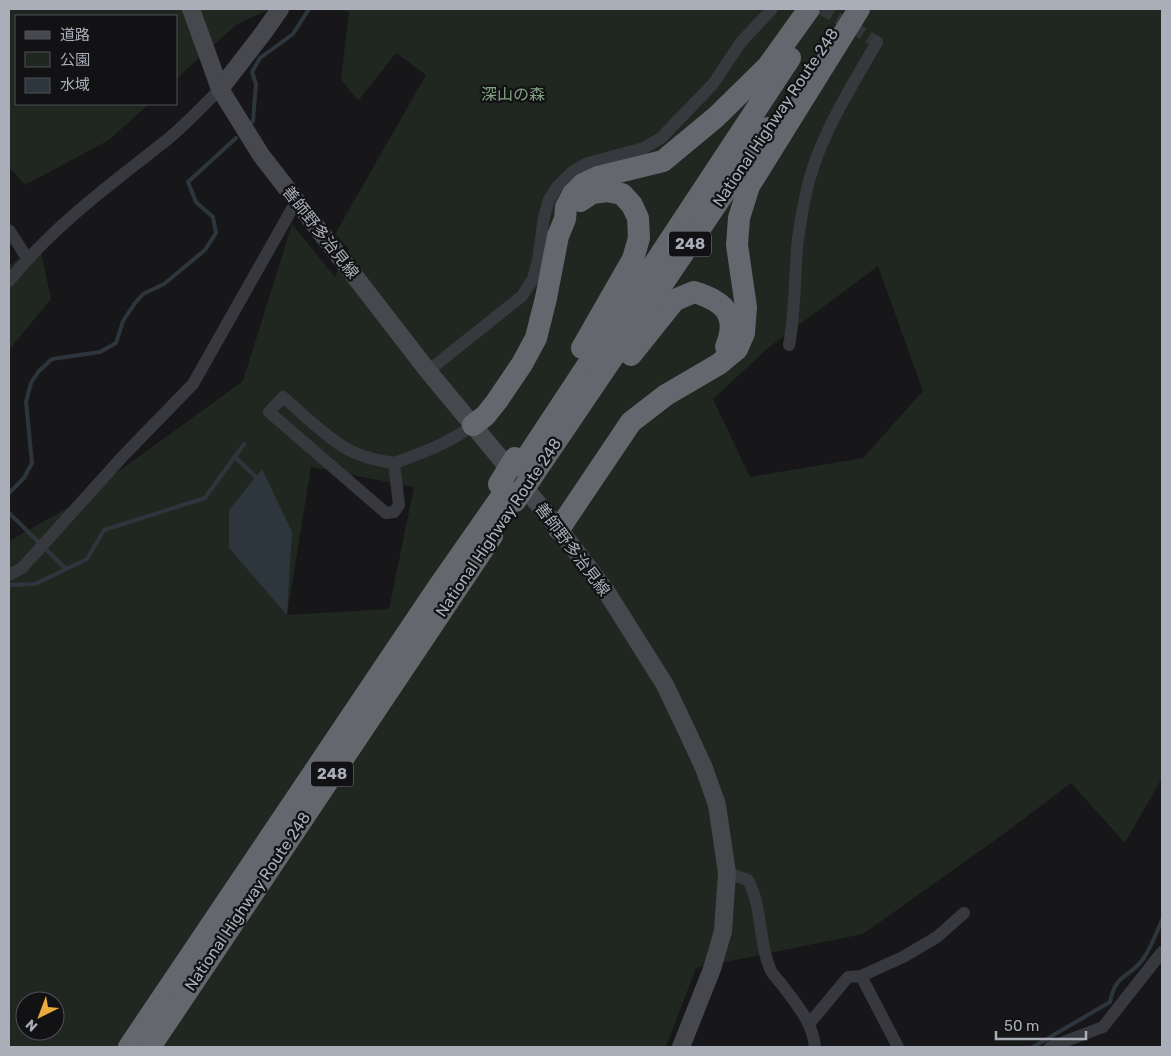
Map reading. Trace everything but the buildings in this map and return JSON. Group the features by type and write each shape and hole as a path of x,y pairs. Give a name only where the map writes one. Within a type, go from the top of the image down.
{"highway":[{"path":"473,425 485,416 498,401 536,338 558,236 566,207 572,194 583,184 598,177 663,161 716,117 768,66 809,9"},
{"name":"National Highway Route 248","path":"526,468 822,9"},
{"name":"National Highway Route 248","path":"129,1047 437,589 526,468 848,9"},
{"path":"559,529 631,422 666,395 719,364 737,349 744,333 746,307 737,245 739,218 749,186 859,9"},
{"path":"526,468 565,379 633,258 639,238 638,218 632,205 622,194 606,191 592,193 581,199 564,219"},
{"path":"526,468 567,446 639,344 675,300 694,292 718,301 726,309 731,320 732,334 719,364"},
{"name":"National Highway Route 248","path":"150,1047 507,492"}],"main road":[{"name":"善師野多治見線","path":"192,9 220,89 261,155 428,370 559,529 606,591 669,694 704,768 716,805 727,873 722,931 712,969 681,1047"},
{"path":"220,89 280,9"}],"street":[{"path":"428,370 522,296 533,279 548,200 557,187 572,172 588,163 644,148 661,138 713,84 741,42 772,9"},
{"path":"789,345 793,325 798,239 806,195 820,151 836,114 877,42"},
{"path":"9,281 27,258 104,188 170,137 220,89"},
{"path":"9,575 22,568 124,455 193,384 296,200"},
{"path":"9,230 27,258"},
{"path":"394,463 399,505 394,512 386,513 269,412 282,397 352,452 373,460 394,463 435,447 461,434 473,425"},
{"path":"727,873 748,880 754,892 766,954 772,972 809,1024 814,1034 815,1047"},
{"path":"809,1024 848,977 861,976 903,958 937,937 964,913"},
{"path":"1050,1047 1103,1027 1162,952"},
{"path":"861,976 898,1047"}],"green space":[{"path":"9,9 270,9 236,25 178,77 178,15 15,15 15,105 148,105 109,140 25,185 9,167"},
{"name":"深山の森","path":"339,9 1162,9 1162,778 1125,843 1071,783 998,838 863,934 696,968 666,1047 9,1047 9,541 71,506 243,381 292,224 335,277 349,249 335,234 426,75 396,53 358,101 341,79 349,12","holes":["878,266 923,391 863,458 750,477 713,399 768,348","311,467 414,487 389,609 287,615"]},
{"path":"39,243 51,299 9,350 9,266"}],"water":[{"path":"262,469 292,532 287,615 229,548 229,510"}],"waterway":[{"path":"251,123 253,121 256,84 252,72 260,58 293,34 309,9"},
{"path":"9,493 24,478 32,463 26,402 31,383 39,371 52,359 100,352 116,343 123,321 143,294 164,284 205,250 216,233 213,217 196,202 188,182 236,138"},
{"path":"9,585 35,584 87,559 104,530 205,498 244,444"},
{"path":"235,457 256,477"},
{"path":"9,513 66,569"},
{"path":"1033,1047 1110,1002 1119,980 1138,965 1146,955 1162,920"}],"tunnel":[{"path":"822,9 877,42"}]}
